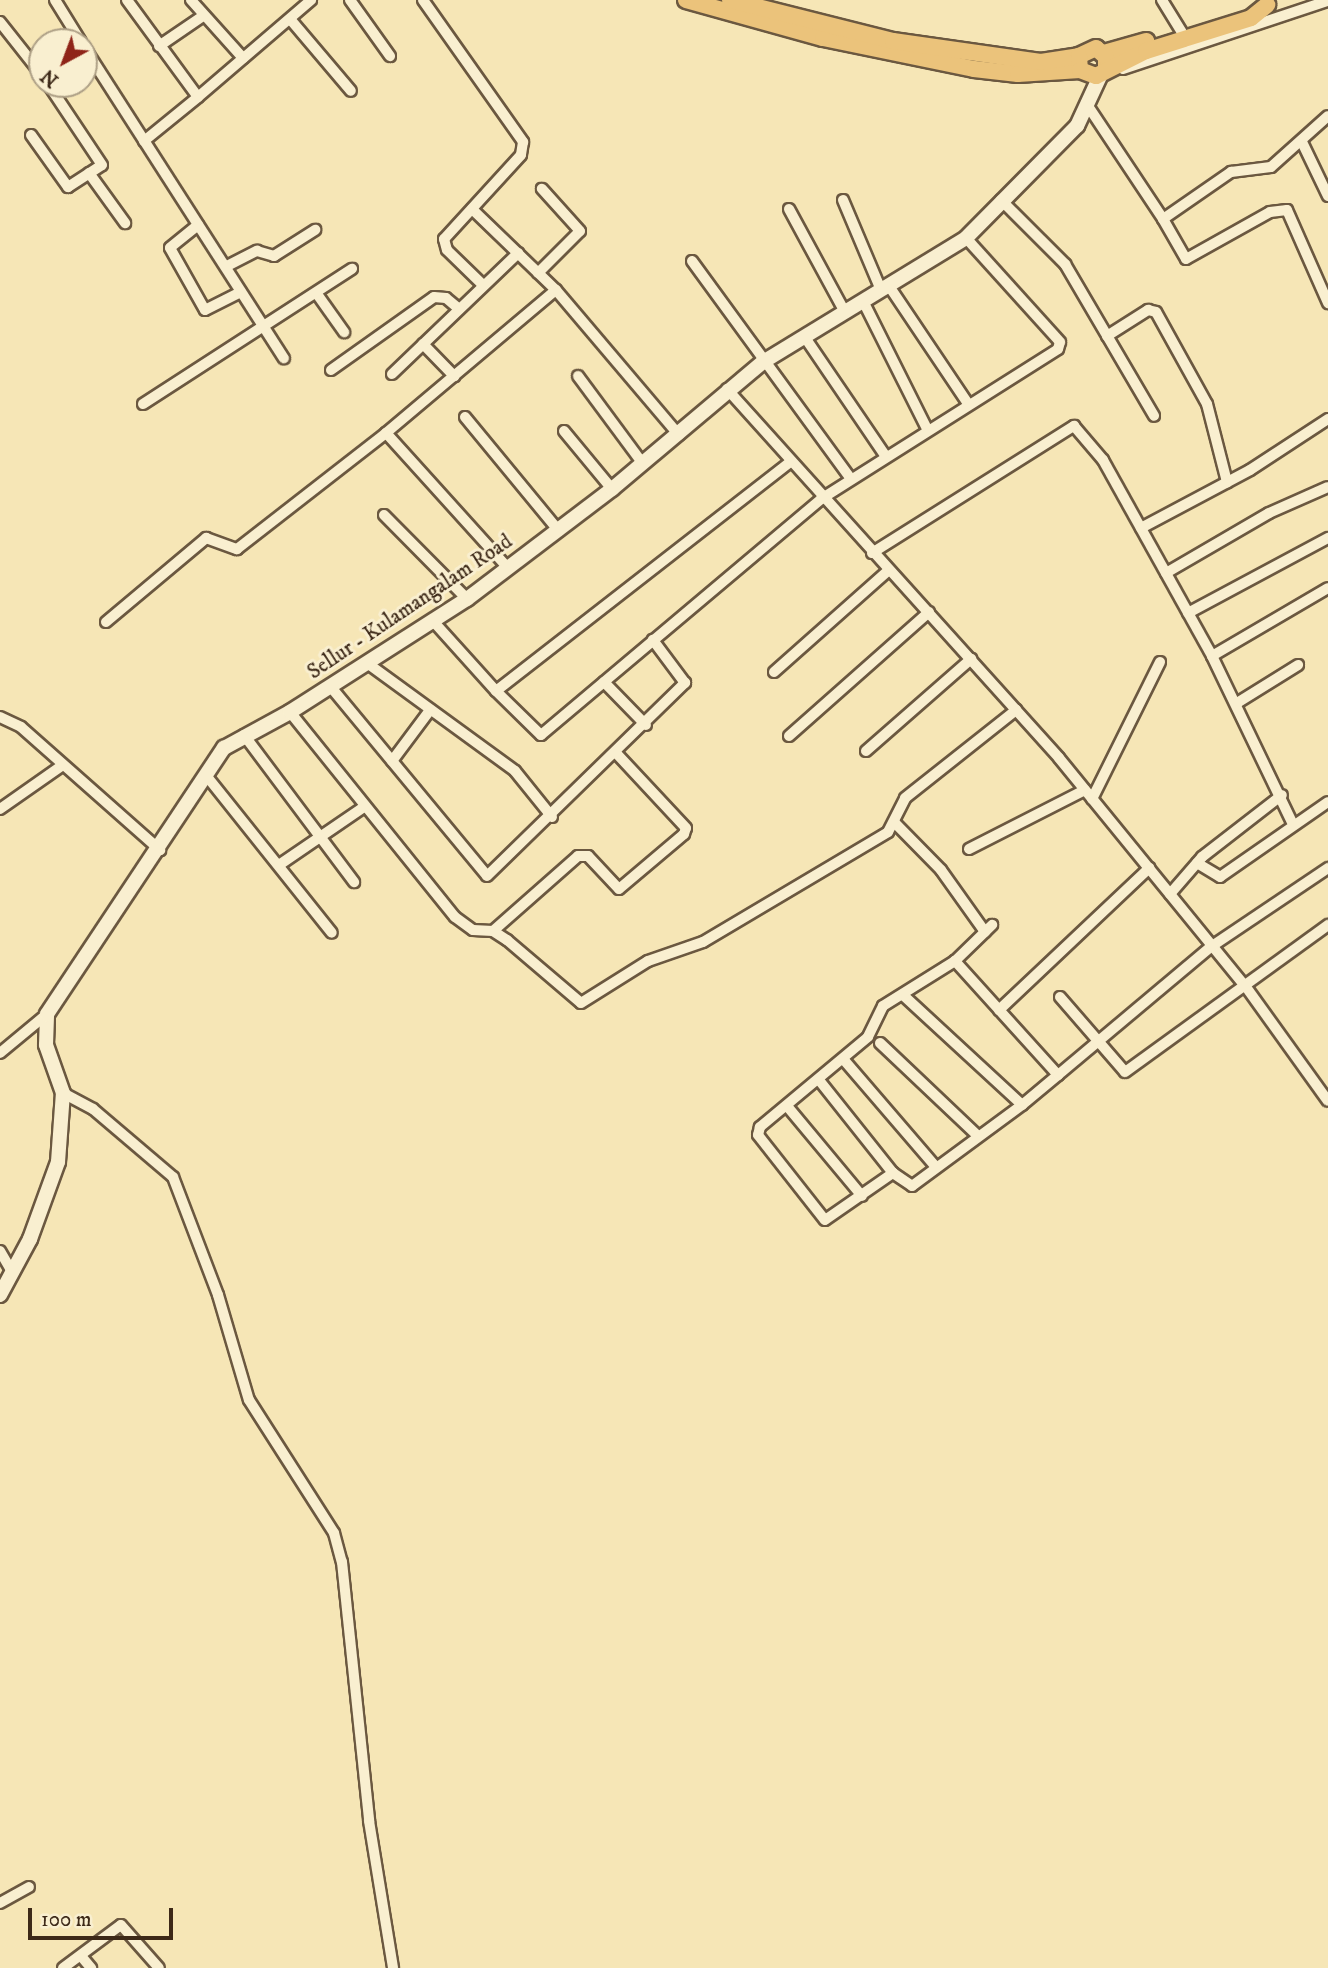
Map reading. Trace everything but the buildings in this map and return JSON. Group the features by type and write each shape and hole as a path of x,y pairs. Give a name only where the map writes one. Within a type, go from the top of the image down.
{"main road":[{"path":"686,0 822,38 974,69 1018,74 1080,66"},
{"path":"730,0 893,41 1102,69 1185,35"},
{"path":"1102,69 1185,35 1251,18 1273,3"},
{"path":"1086,103 1080,66 1091,47 1102,69"},
{"name":"Sellur - Kulamangalam Road","path":"47,1014 161,850 205,774 224,748 290,712 467,599 612,489 679,435 727,389 763,362 966,238 1001,200 1069,135 1102,69"},
{"path":"0,1295 58,1162 63,1093 46,1045 47,1014"}],"street":[{"path":"55,0 72,28"},
{"path":"127,0 198,97"},
{"path":"191,0 243,58"},
{"path":"144,141 312,0"},
{"path":"350,0 390,57"},
{"path":"423,0 523,142 522,155 472,209 444,245 483,285"},
{"path":"1163,0 1185,35"},
{"path":"1102,69 1328,1"},
{"path":"159,46 203,16"},
{"path":"289,19 351,91"},
{"path":"0,22 28,57"},
{"path":"98,69 284,358"},
{"path":"31,135 68,187 102,165 57,98"},
{"path":"1086,103 1163,219 1186,259 1270,212 1287,210 1328,303"},
{"path":"1163,219 1224,176 1271,167 1303,142 1328,116"},
{"path":"1303,142 1328,196"},
{"path":"89,173 125,223"},
{"path":"538,273 580,231 542,189"},
{"path":"843,200 885,288 969,405"},
{"path":"1001,200 1065,264 1154,416"},
{"path":"472,209 556,290 679,435"},
{"path":"789,209 845,312"},
{"path":"198,225 170,248 205,310 241,292"},
{"path":"227,266 257,251 274,256 315,230"},
{"path":"433,621 496,691 541,734 821,499 885,455 969,405 1060,345 966,238"},
{"path":"392,374 518,253"},
{"path":"692,261 763,362 851,479"},
{"path":"143,404 265,329 352,269"},
{"path":"106,622 206,538 237,549 386,433 556,290"},
{"path":"317,294 344,332"},
{"path":"331,370 434,297 446,298 459,309"},
{"path":"863,301 927,429"},
{"path":"1107,336 1148,310 1156,312 1207,404 1227,482"},
{"path":"804,336 885,455"},
{"path":"423,344 454,376"},
{"path":"578,376 643,464"},
{"path":"727,389 821,499 929,612 1085,790 1246,987 1328,1101"},
{"path":"465,417 559,531"},
{"path":"1141,528 1227,482 1328,419"},
{"path":"872,553 1074,426 1103,460 1212,656 1282,795 1292,822"},
{"path":"564,431 612,489"},
{"path":"386,433 508,568"},
{"path":"496,691 789,463"},
{"path":"1166,573 1269,513 1328,487"},
{"path":"384,514 467,599"},
{"path":"1188,613 1328,538"},
{"path":"774,672 888,570"},
{"path":"1212,656 1328,588"},
{"path":"789,736 929,612"},
{"path":"330,686 487,876 617,754 686,678 653,640"},
{"path":"866,751 971,659"},
{"path":"1092,799 1160,662"},
{"path":"367,663 522,776 552,817"},
{"path":"1237,703 1298,665"},
{"path":"604,682 646,725"},
{"path":"392,761 430,710"},
{"path":"290,712 364,807 455,916 473,930 493,931 574,1000 586,1002 648,961 703,942 793,891 894,822 905,798 1016,710"},
{"path":"0,717 21,727 60,767 161,850"},
{"path":"244,735 354,882"},
{"path":"493,931 578,856 588,856 619,889 684,834 686,828 617,754"},
{"path":"0,809 60,767"},
{"path":"205,774 332,933"},
{"path":"969,849 1085,790"},
{"path":"1170,894 1197,863 1282,795"},
{"path":"1197,863 1220,877 1292,822 1328,802"},
{"path":"279,865 364,807"},
{"path":"892,1173 831,1219 818,1216 760,1142 760,1127 844,1060 868,1037 877,1011 955,961 988,929 941,870 894,822"},
{"path":"999,1010 1149,869"},
{"path":"819,1080 892,1173 910,1187 1022,1105 1213,946 1328,869"},
{"path":"1060,997 1128,1071 1328,925"},
{"path":"955,961 1058,1075"},
{"path":"903,995 1022,1105"},
{"path":"0,1053 47,1014"},
{"path":"880,1043 978,1136"},
{"path":"844,1060 936,1167"},
{"path":"63,1093 93,1109 173,1177 218,1295 248,1400 334,1533 342,1562 369,1821 393,1968"},
{"path":"788,1106 863,1196"},
{"path":"0,1251 12,1272"},
{"path":"0,1903 29,1887"},
{"path":"63,1968 121,1925 159,1968"},
{"path":"81,1956 90,1968"}]}
